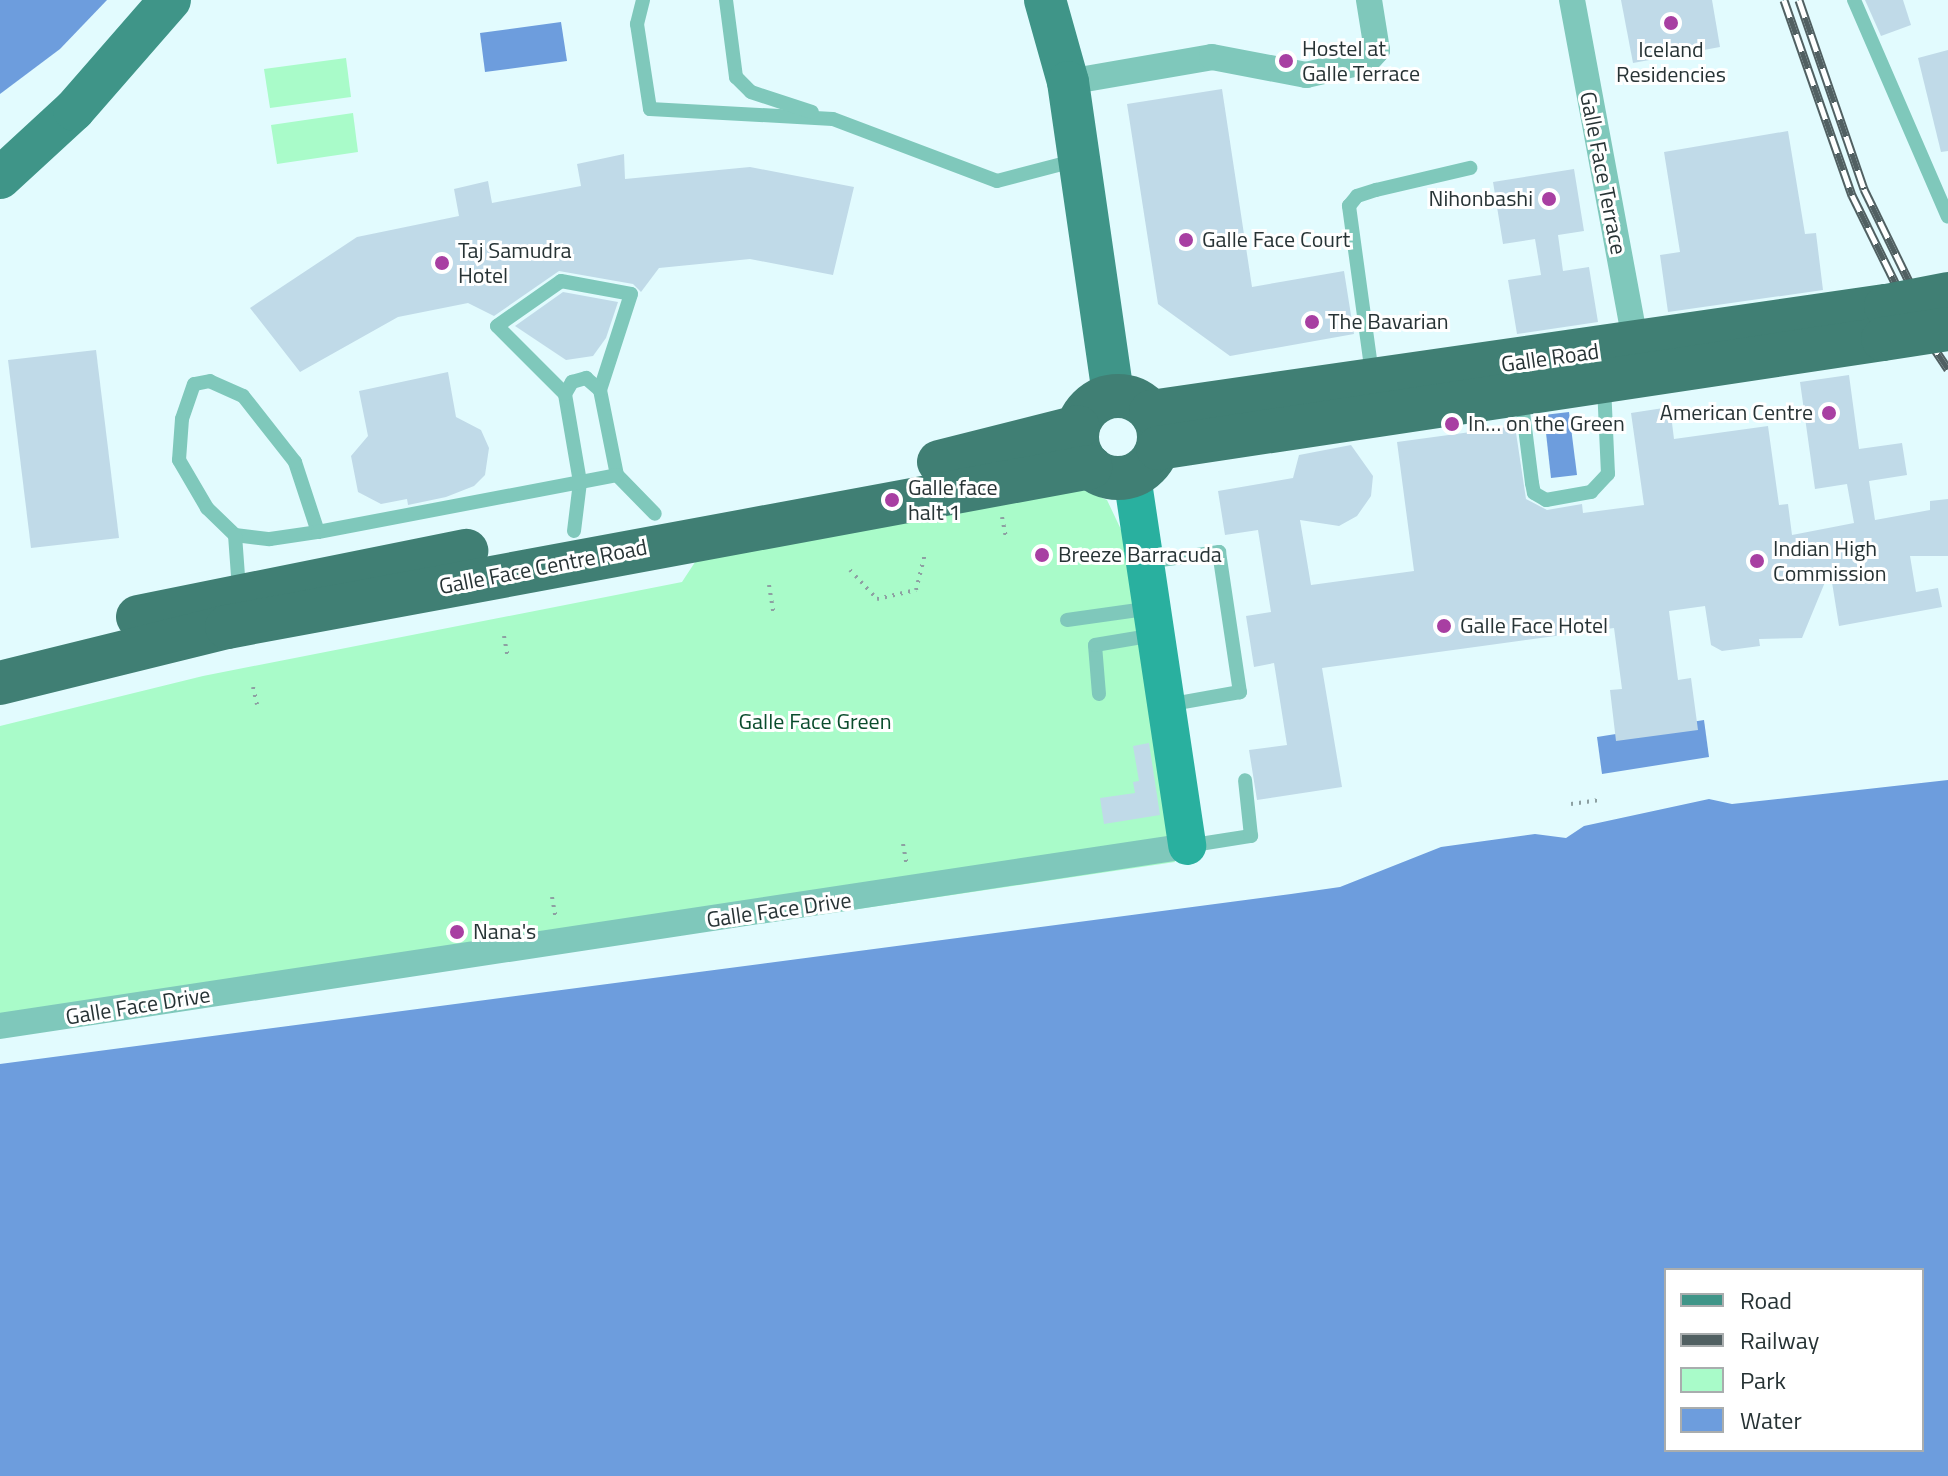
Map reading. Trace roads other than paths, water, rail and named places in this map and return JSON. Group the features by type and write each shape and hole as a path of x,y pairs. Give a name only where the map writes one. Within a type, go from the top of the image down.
{"highway":[{"name":"Galle Road","path":"1139,433 1520,394 1604,382 1884,323 1948,294"},
{"name":"Galle Road","path":"1139,433 1373,382 1636,345 1884,323 1948,329"},
{"path":"1090,407 1139,433 1108,477 1084,447 1090,407"},
{"name":"Galle Face Centre Road","path":"0,683 83,645 240,593 991,452 1084,447"},
{"name":"Galle Face Centre Road","path":"0,652 227,627 845,509 1084,447"}],"main road":[{"path":"0,178 74,110 170,0"},
{"path":"1045,0 1068,82 1079,160 1139,433"}],"street":[{"path":"1068,82 1212,57 1306,75 1367,61 1377,50 1369,0"},
{"name":"Galle Face Terrace","path":"1572,0 1636,345"},
{"path":"1139,433 1146,562 1187,846"},
{"name":"Galle Face Drive","path":"0,1026 1187,846"}],"lane":[{"path":"643,0 637,24 650,109 833,119"},
{"path":"726,0 736,77 751,92 833,119 997,181 1079,160"},
{"path":"1854,0 1948,217"},
{"path":"1373,382 1349,206 1357,196 1376,190 1470,168"},
{"path":"574,531 580,482 565,394 497,326 561,281 631,294 600,390 617,475 655,514"},
{"path":"565,394 572,382 586,378 600,390"},
{"path":"318,532 295,462 243,396 210,381 194,384 182,419 179,460 207,508 235,535 270,539 318,532 617,475"},
{"path":"1520,394 1534,493 1546,500 1591,492 1608,474 1604,382"},
{"path":"235,535 240,593"},
{"path":"1146,562 1219,552 1240,692 1166,705"},
{"path":"1067,620 1154,621"},
{"path":"1099,694 1095,645 1154,621"},
{"path":"1187,846 1251,836 1245,780"}],"water":[{"path":"0,0 107,0 60,49 0,94"},
{"path":"561,22 567,61 485,72 480,33"},
{"path":"1569,412 1577,475 1551,478 1544,415"},
{"path":"1704,720 1709,757 1602,774 1597,737"},
{"path":"1948,780 1948,1476 0,1476 0,1064 1340,887 1441,847 1535,834 1566,838 1584,826 1709,799 1732,804"}],"railway":[{"path":"1784,0 1852,195 1908,309 1948,369"},
{"path":"1799,0 1864,189 1919,302 1948,344"}],"place":[{"name":"Iceland Residencies","path":"1671,23"},
{"name":"Hostel at Galle Terrace","path":"1286,61"},
{"name":"Nihonbashi","path":"1549,199"},
{"name":"Galle Face Court","path":"1186,240"},
{"name":"Taj Samudra Hotel","path":"442,263"},
{"name":"The Bavarian","path":"1312,322"},
{"name":"American Centre","path":"1829,413"},
{"name":"In… on the Green","path":"1452,424"},
{"name":"Galle face halt 1","path":"892,500"},
{"name":"Breeze Barracuda","path":"1042,555"},
{"name":"Indian High Commission","path":"1757,561"},
{"name":"Galle Face Hotel","path":"1444,626"},
{"name":"Nana's","path":"457,932"}],"park label":[{"name":"Galle Face Green","path":"815,722"}]}
